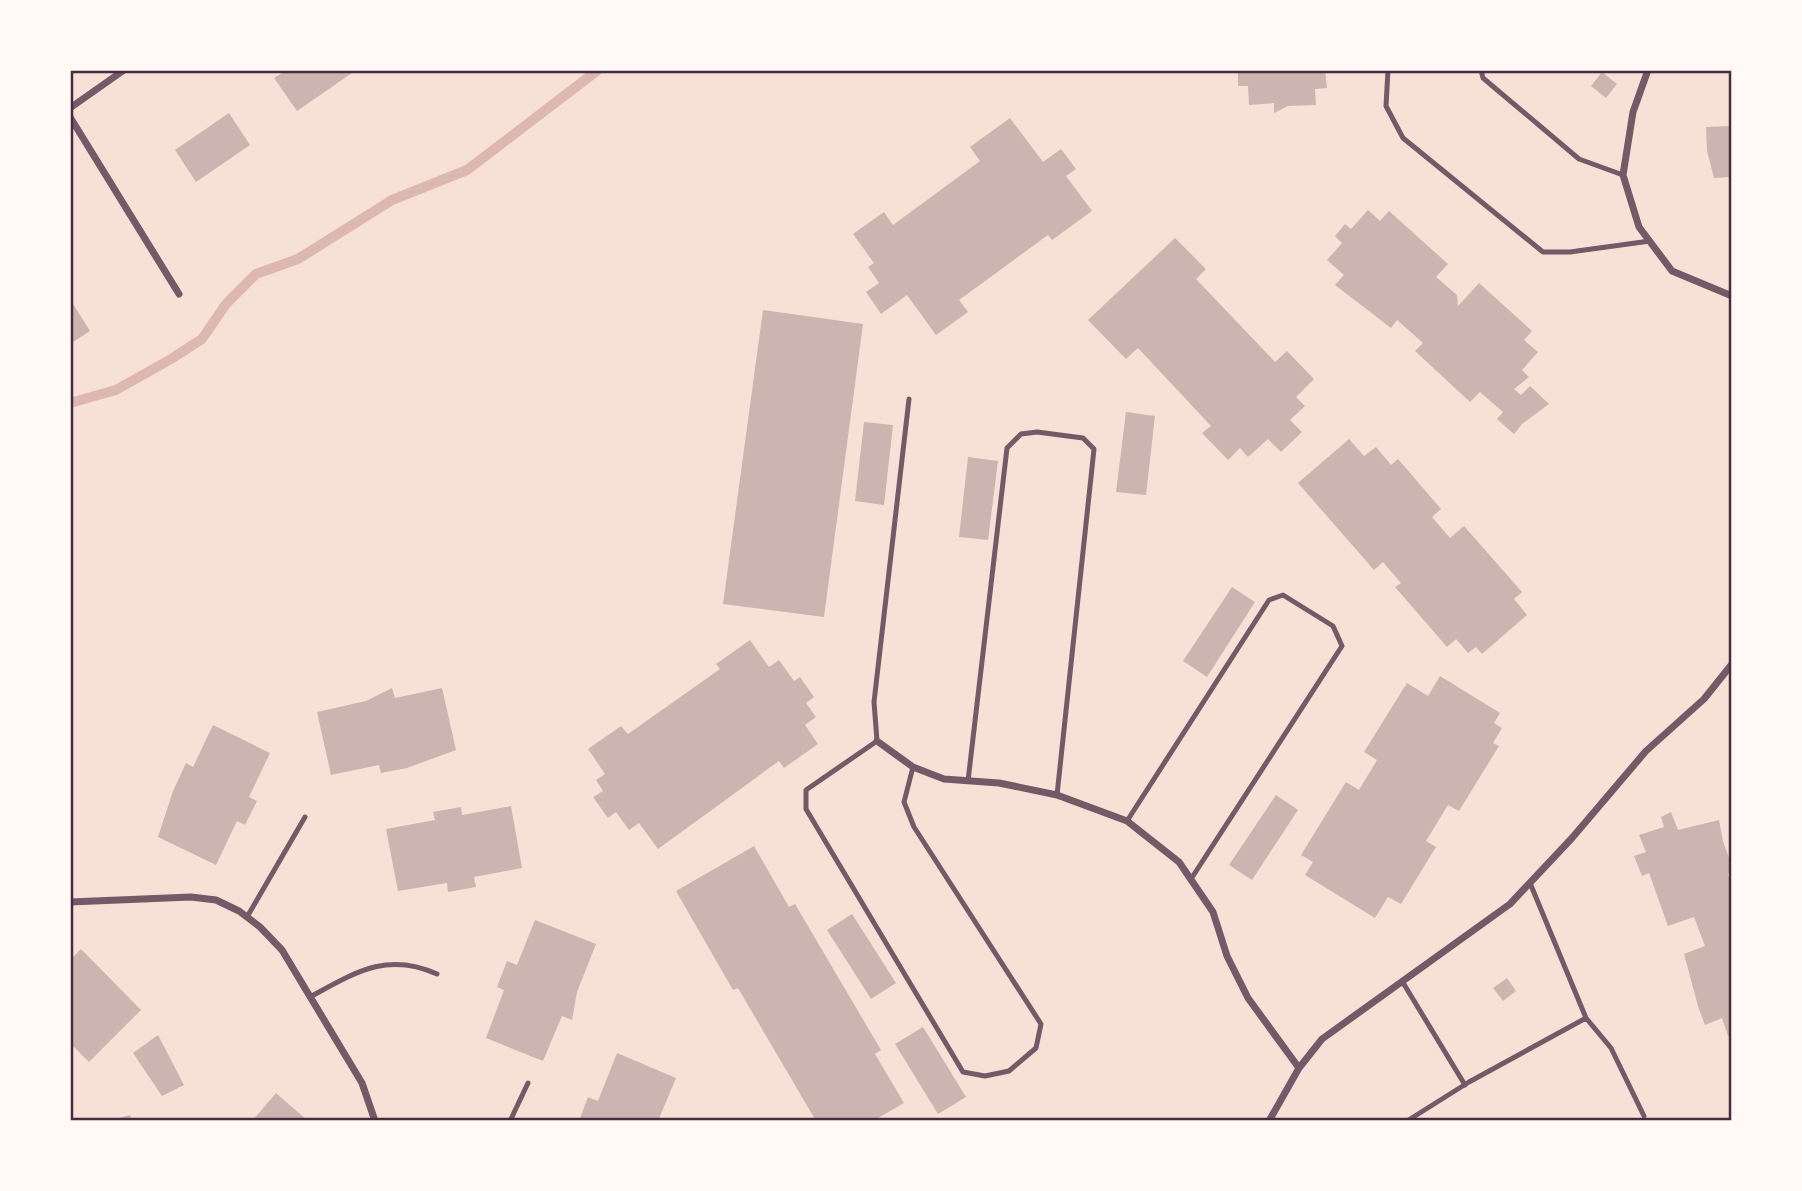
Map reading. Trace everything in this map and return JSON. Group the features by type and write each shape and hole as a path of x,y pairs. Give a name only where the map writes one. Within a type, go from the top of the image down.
{"street":[{"path":"70,108 124,70"},
{"path":"1648,70 1633,112 1623,175 1639,227 1672,271 1732,296"},
{"path":"70,117 178,294"},
{"path":"1269,1121 1299,1068 1322,1039 1510,904 1572,838 1646,751 1704,699 1732,664"},
{"path":"877,741 913,767 944,779 999,783 1056,794 1126,821 1179,862 1213,912 1227,956 1248,999 1299,1068"},
{"path":"70,902 191,897 216,900 261,926 282,950 362,1083 375,1121"}],"lane":[{"path":"1388,70 1386,106 1403,138 1543,252 1570,252 1650,241"},
{"path":"1481,70 1483,78 1579,159 1623,175"},
{"path":"909,399 874,702 877,741 806,790 806,809 963,1072 985,1076 1009,1071 1036,1048 1041,1024 914,827 904,802 913,767"},
{"path":"968,781 1007,448 1021,434 1037,432 1083,438 1094,449 1056,794"},
{"path":"1126,821 1269,600 1283,595 1333,626 1342,646 1191,879"},
{"path":"247,917 305,817"},
{"path":"1530,883 1586,1018 1611,1048 1644,1116"},
{"path":"310,997 374,965 414,965 437,974"},
{"path":"1402,981 1465,1085"},
{"path":"1407,1121 1465,1085 1586,1018"},
{"path":"510,1121 528,1083"}],"building":[{"path":"287,70 350,70 352,73 297,111 274,78"},
{"path":"1238,70 1325,70 1327,88 1315,89 1316,105 1288,106 1274,113 1274,103 1249,105 1248,86 1238,86"},
{"path":"1602,72 1617,84 1606,98 1591,86"},
{"path":"229,113 250,145 196,182 175,150"},
{"path":"1010,118 1043,162 1061,149 1076,169 1066,176 1092,211 1052,240 1048,235 959,300 968,312 936,335 907,295 881,314 866,292 879,283 868,267 874,263 853,234 884,212 893,225 980,161 970,147"},
{"path":"1732,126 1732,177 1714,178 1707,151 1706,127"},
{"path":"1368,210 1380,221 1389,211 1448,264 1436,277 1457,295 1458,306 1479,283 1532,331 1524,340 1538,352 1522,370 1529,377 1514,389 1521,395 1530,386 1549,404 1522,424 1514,434 1497,419 1503,412 1480,392 1470,402 1415,351 1423,343 1397,320 1391,328 1335,285 1344,275 1327,260 1342,243 1335,236 1345,224 1351,229"},
{"path":"1175,238 1206,269 1196,279 1275,362 1287,351 1314,379 1296,397 1305,406 1290,420 1302,432 1281,452 1268,439 1248,457 1240,448 1228,460 1202,433 1211,426 1138,348 1126,359 1088,320"},
{"path":"70,299 90,331 70,344"},
{"path":"763,310 863,324 824,617 723,604"},
{"path":"1126,412 1155,416 1146,495 1116,492"},
{"path":"864,422 893,425 884,505 855,501"},
{"path":"1349,439 1364,456 1376,447 1391,465 1398,459 1441,509 1432,517 1450,538 1464,526 1522,592 1514,599 1527,615 1482,654 1476,647 1468,653 1456,639 1447,647 1395,587 1401,583 1383,562 1374,570 1298,483"},
{"path":"968,457 998,461 988,540 959,537"},
{"path":"1232,587 1255,602 1207,677 1183,661"},
{"path":"750,640 769,667 779,660 794,681 800,677 814,697 806,703 816,717 805,725 818,744 784,768 779,761 658,849 639,823 629,830 616,812 608,818 593,797 603,791 596,780 605,774 588,749 621,726 628,734 720,669 716,664"},
{"path":"1440,676 1500,713 1494,723 1502,728 1493,743 1499,746 1459,811 1448,805 1426,841 1436,847 1401,904 1388,897 1375,918 1305,875 1313,862 1301,855 1346,782 1359,790 1377,760 1364,752 1407,683 1428,696"},
{"path":"392,688 395,698 442,688 456,750 407,768 381,773 379,765 331,775 317,712 366,701"},
{"path":"213,725 270,753 249,797 257,801 245,825 237,821 216,865 158,837 173,791 186,763 193,767"},
{"path":"1276,795 1298,810 1252,880 1229,865"},
{"path":"511,806 522,868 474,877 476,887 448,892 447,883 398,891 386,829 435,820 433,812 461,807 462,815"},
{"path":"1671,812 1678,830 1719,820 1732,867 1728,874 1732,886 1732,1035 1728,1036 1722,1018 1705,1025 1698,1006 1684,954 1705,946 1694,917 1668,926 1649,873 1642,876 1634,856 1646,852 1639,835 1664,827 1661,817"},
{"path":"754,846 789,907 795,904 881,1050 875,1054 904,1103 873,1121 816,1121 738,988 733,990 676,891"},
{"path":"852,914 896,983 871,999 827,930"},
{"path":"535,920 596,944 577,992 572,1020 562,1016 543,1061 486,1038 504,990 497,987 507,961 517,965"},
{"path":"81,949 141,1010 89,1062 70,1043 70,960"},
{"path":"1507,978 1516,991 1503,1001 1493,988"},
{"path":"923,1027 966,1097 938,1114 895,1044"},
{"path":"158,1035 184,1085 162,1096 133,1053"},
{"path":"617,1053 676,1078 658,1121 579,1121 588,1097 598,1101"},
{"path":"276,1093 308,1121 252,1121"},
{"path":"130,1115 132,1121 111,1121 111,1120"}],"waterway":[{"path":"70,403 116,390 171,359 202,339 226,304 256,274 298,259 392,200 467,170 598,70"}]}
